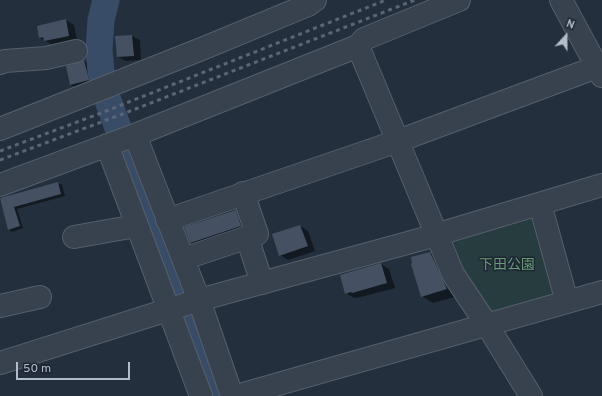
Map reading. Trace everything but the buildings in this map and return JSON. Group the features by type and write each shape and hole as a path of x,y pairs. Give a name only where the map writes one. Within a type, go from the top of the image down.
{"street":[{"path":"0,129 204,48 308,5 315,0"},
{"path":"0,185 135,135 358,46 364,39 459,0"},
{"path":"167,220 599,72 561,0"},
{"path":"358,46 453,274 531,396"},
{"path":"2,57 46,58 76,51"},
{"path":"135,135 199,300 232,396"},
{"path":"107,145 136,226 201,396"},
{"path":"0,363 199,300 437,235 602,185"},
{"path":"183,259 256,234 243,193"},
{"path":"540,204 567,302"},
{"path":"74,237 136,226"},
{"path":"247,237 262,283"},
{"path":"236,396 602,292"},
{"path":"0,306 40,297"}],"green space":[{"name":"下田公園","path":"537,213 561,296 496,315 486,312 449,246 453,236"}],"waterway":[{"path":"106,0 101,20 99,50 101,72 107,98 218,396"}],"railway":[{"path":"0,151 101,113 386,0"},
{"path":"0,160 415,0"}]}
